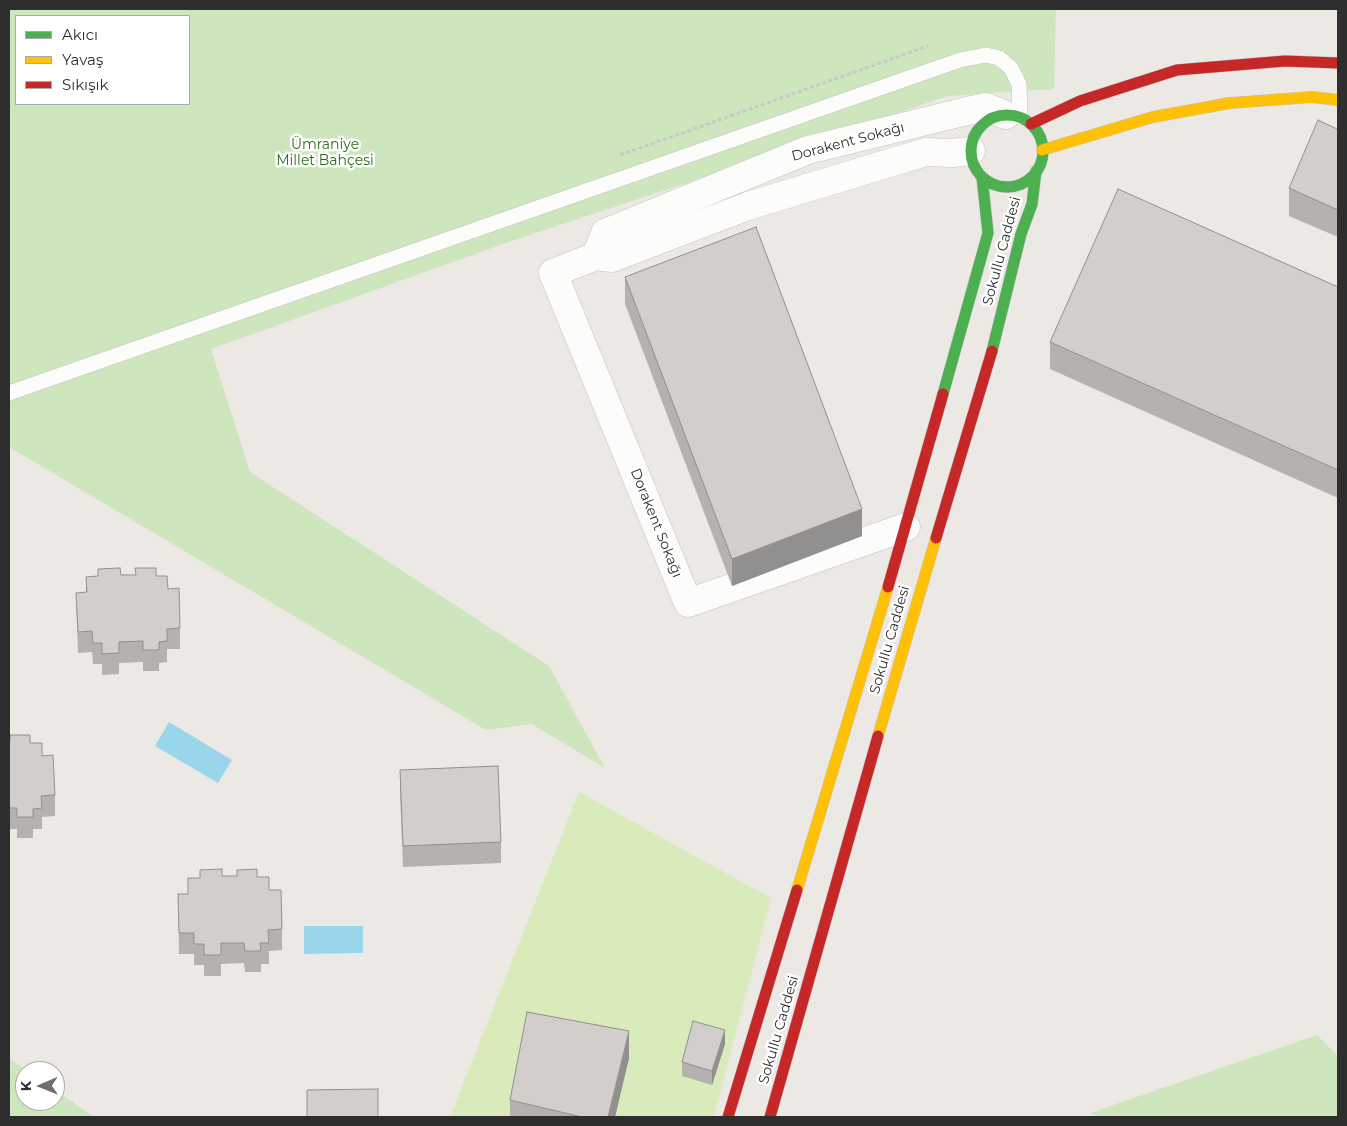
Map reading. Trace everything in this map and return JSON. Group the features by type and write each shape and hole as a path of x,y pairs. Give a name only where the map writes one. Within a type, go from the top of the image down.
{"street":[{"path":"971,151 973,139 981,126 993,118 1019,119 1177,70 1285,60 1338,63"},
{"path":"1019,119 1039,135 1042,150 1153,117 1220,105 1312,97 1338,100"},
{"name":"Dorakent Sokağı","path":"596,256 605,233 808,150 986,107 1019,119"},
{"name":"Sokullu Caddesi","path":"971,151 974,165 982,177 993,184 1008,187 1022,183 1033,176 1041,161 1042,150"},
{"name":"Dorakent Sokağı","path":"922,532 688,603 553,272 596,256 612,258 748,206 926,152 971,151"},
{"name":"Sokullu Caddesi","path":"728,1117 795,910 922,532 992,352 1021,234 1032,204 1036,171"},
{"name":"Sokullu Caddesi","path":"770,1117 820,921 909,628 922,532 988,233 982,177"}],"lane":[{"path":"9,393 960,60 986,55 999,58 1011,68 1019,84 1019,119"}],"green space":[{"name":"Ümraniye Millet Bahçesi","path":"9,9 1056,9 1054,89 948,96 503,244 211,349 250,472 549,666 605,768 532,724 486,730 9,447"},
{"path":"579,792 771,898 714,1117 450,1117"},
{"path":"1317,1035 1338,1056 1338,1117 1099,1117 1090,1113"},
{"path":"9,1058 15,1062 15,1111 65,1111 65,1097 94,1117 9,1117"}],"water":[{"path":"169,722 232,760 218,783 155,746"},
{"path":"304,926 363,926 363,953 304,954"}],"building":[{"path":"1318,120 1338,128 1338,210 1289,188"},
{"path":"1118,189 1338,287 1338,470 1050,342"},
{"path":"756,227 862,509 732,559 625,277"},
{"path":"120,568 121,575 136,575 135,568 156,568 156,576 167,576 168,589 179,588 180,628 167,629 167,641 159,642 159,650 143,650 143,641 119,642 119,653 102,654 102,643 93,643 92,631 78,632 76,593 87,592 86,577 98,576 98,569"},
{"path":"10,735 30,735 30,743 42,743 42,756 53,755 55,795 41,796 42,808 33,809 33,817 17,817 17,808 9,808"},
{"path":"498,766 501,842 403,846 400,770"},
{"path":"222,869 222,876 237,876 237,870 257,869 257,877 269,877 269,890 281,890 282,929 268,930 269,943 260,943 261,951 245,951 244,943 221,943 221,955 204,955 204,944 194,944 194,933 179,933 178,894 188,894 188,878 200,878 200,870"},
{"path":"527,1012 629,1031 608,1117 582,1117 510,1100"},
{"path":"693,1021 725,1030 712,1071 682,1062"},
{"path":"378,1089 378,1117 307,1117 307,1090"}],"traffic: fast":[{"path":"1007,115 1027,121 1037,131 1043,151 1037,171 1027,181 1007,187 987,181 977,171 971,151 977,131 987,121 1007,115"},
{"path":"992,351 1021,234 1032,204 1036,171"},
{"path":"943,394 988,233 982,177"}],"traffic: slow":[{"path":"1042,150 1153,117 1230,103 1312,97 1338,100"},
{"path":"878,736 936,538"},
{"path":"797,890 888,587"}],"traffic: jam":[{"path":"1031,124 1080,101 1177,70 1285,61 1338,63"},
{"path":"936,538 992,351"},
{"path":"888,587 943,394"},
{"path":"770,1117 878,736"},
{"path":"728,1117 797,890"}]}
